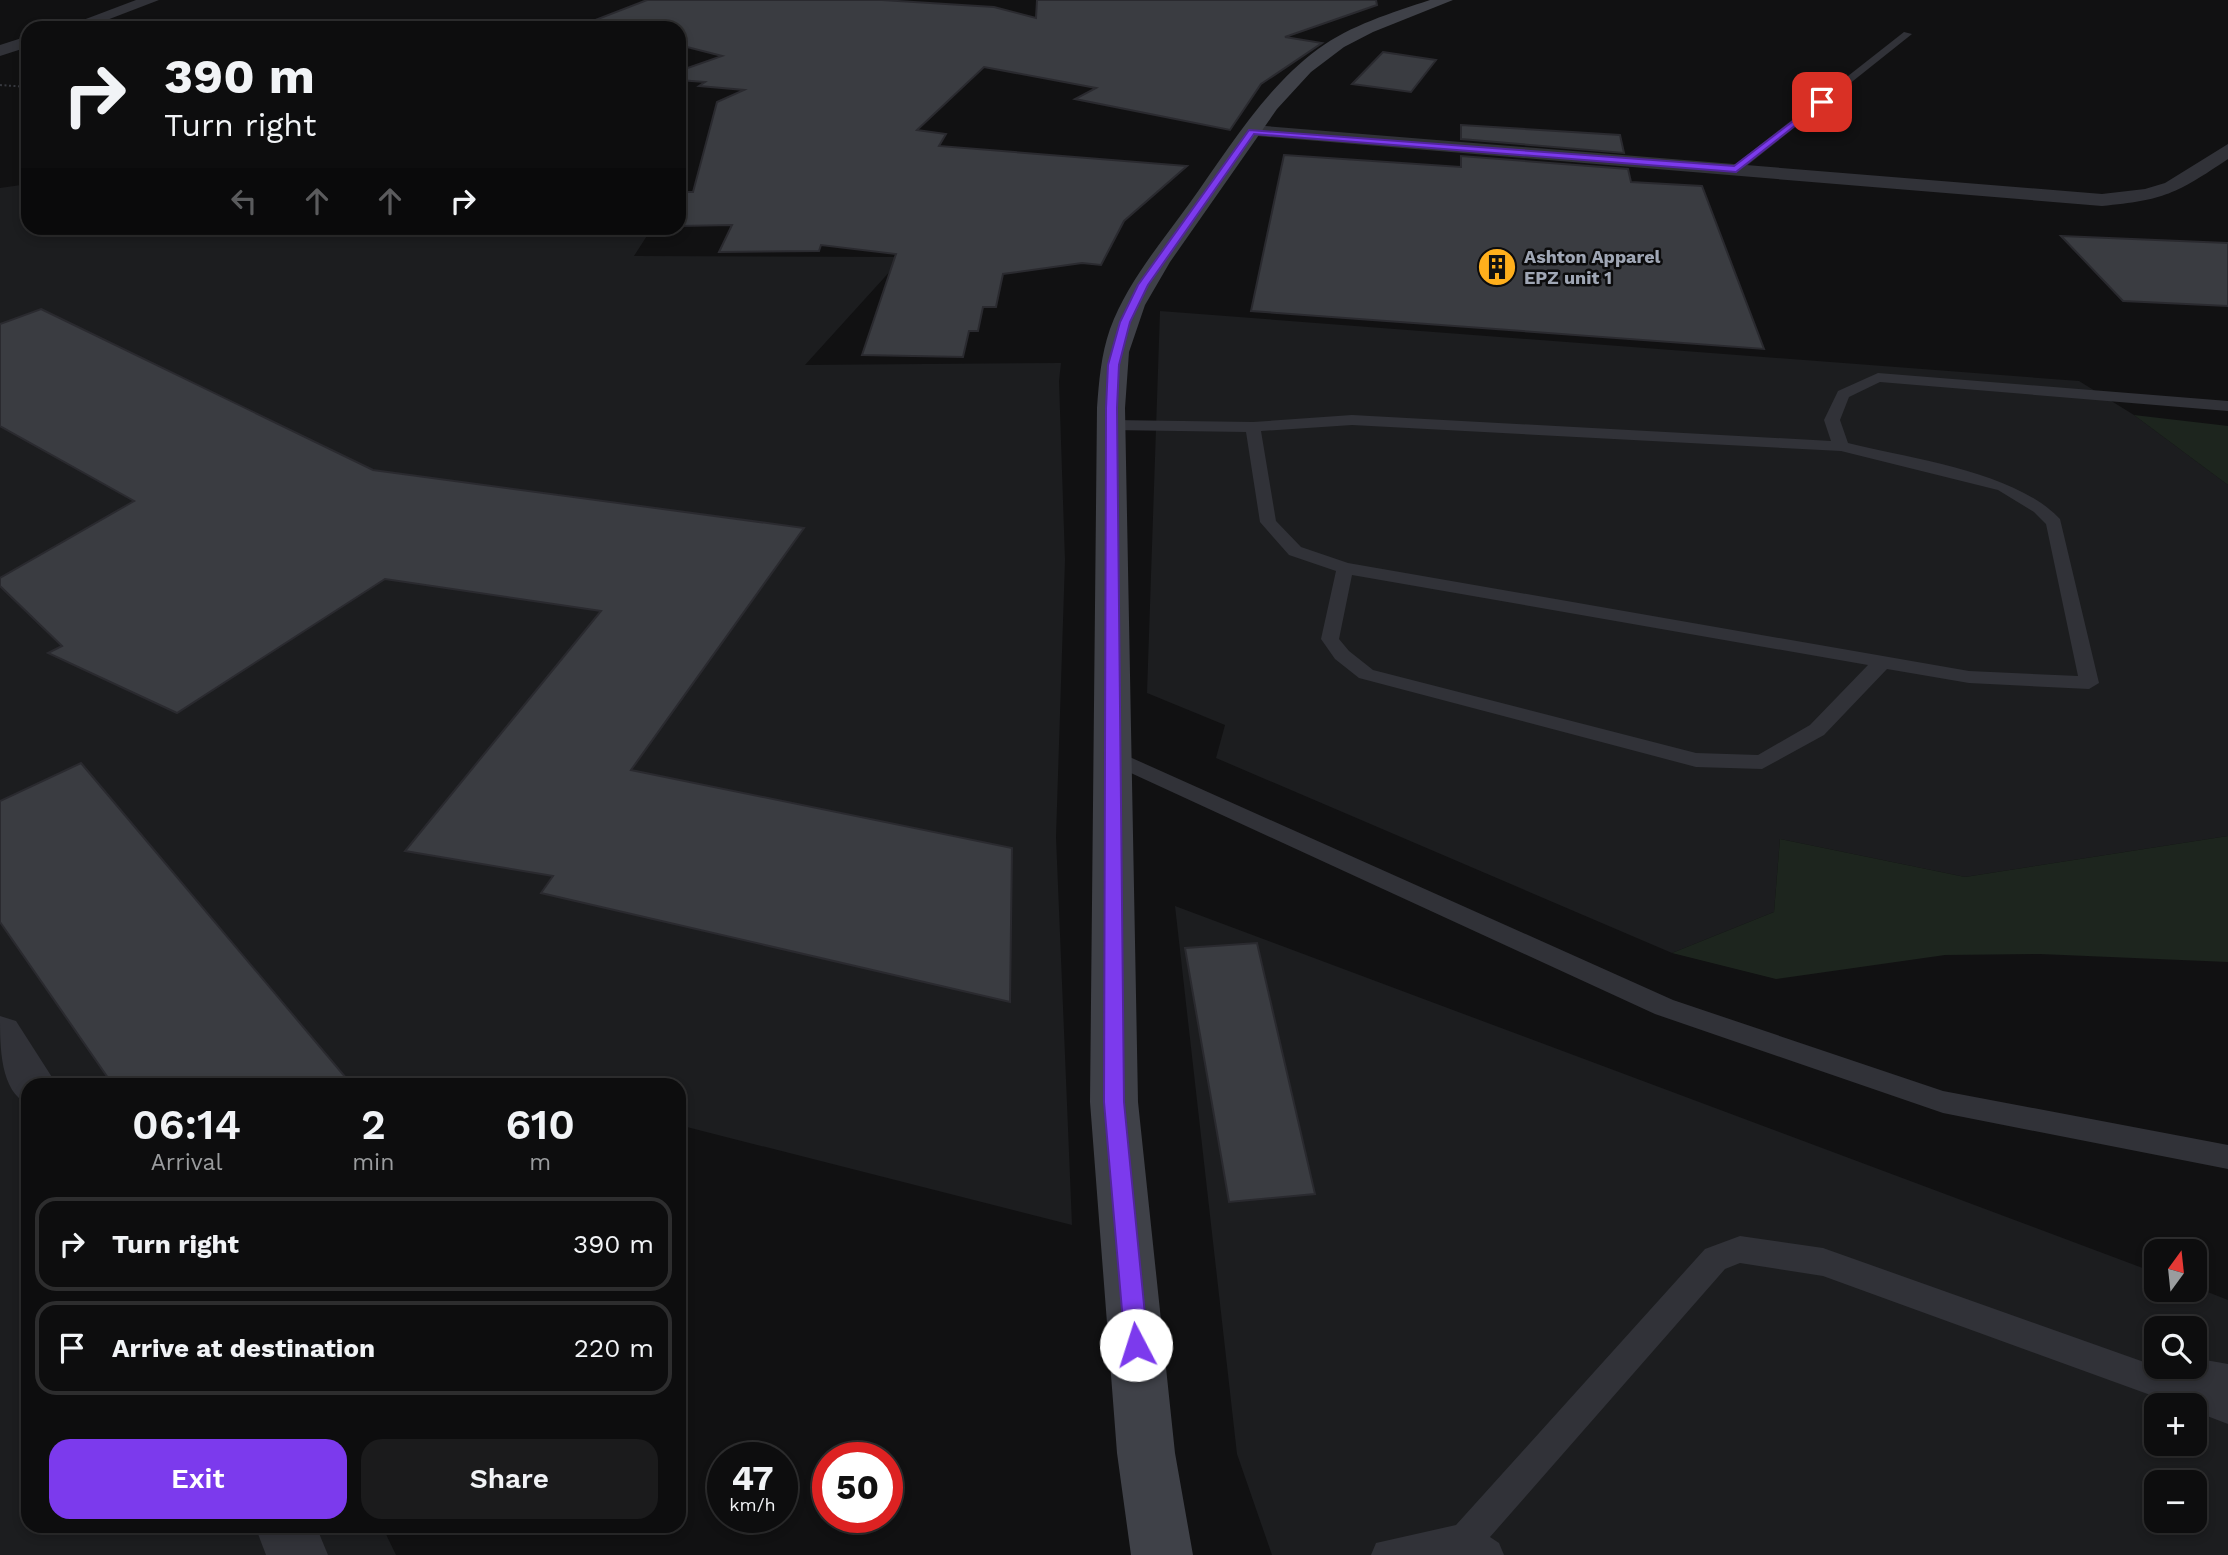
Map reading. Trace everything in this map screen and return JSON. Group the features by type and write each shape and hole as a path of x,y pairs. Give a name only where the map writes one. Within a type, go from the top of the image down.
{"main road":[{"path":"1162,1555 1146,1453 1114,1102 1112,381 1125,322 1143,285 1252,131 1292,80 1325,52 1356,34 1445,0"}],"street":[{"path":"90,21 151,0"},
{"path":"0,51 21,44"},
{"path":"1252,131 2102,200 2148,195 2172,187 2228,150"},
{"path":"0,1035 28,1078"},
{"path":"288,1533 297,1555"}],"lane":[{"path":"1736,169 1907,34"},
{"path":"1841,446 1832,420 1843,394 1878,377 2228,406"},
{"path":"1112,425 1253,427 1352,420 1841,446 2004,487 2040,508 2054,523 2089,683 1969,677 1345,568 1295,551 1268,522 1253,427"},
{"path":"1345,568 1330,639 1342,655 1366,674 1696,760 1762,762 1817,730 1882,662"},
{"path":"1114,757 1664,1007 1943,1102 2228,1157"},
{"path":"1388,1555 1476,1547 1715,1259 1740,1249 1823,1262 2228,1408"},
{"path":"2070,1352 2144,1365"},
{"path":"2207,1375 2228,1379"}],"path":[{"path":"0,85 21,86"}],"shaded area":[{"path":"21,185 21,235 648,235 634,256 903,257 805,365 1061,363 1059,381 1065,560 1056,837 1072,1225 686,1127 686,1078 21,1078 21,1533 385,1533 396,1555 0,1555 0,188"},
{"path":"1160,311 2079,381 2134,415 2228,485 2228,836 1965,877 1780,839 1774,912 1672,953 1216,758 1225,725 1147,693"},
{"path":"2134,415 2228,426 2228,485"},
{"path":"2228,836 2228,962 2040,954 1945,955 1776,979 1672,953 1774,912 1780,839 1965,877"},
{"path":"1175,906 2144,1269 2144,1302 2207,1302 2207,1292 2228,1300 2228,1555 1272,1555 1237,1454"}],"building":[{"path":"647,0 882,0 994,7 1036,18 1037,0 1376,0 1377,5 1285,37 1322,43 1261,84 1230,130 1075,99 1096,88 984,67 917,130 946,134 939,146 1187,166 1124,221 1101,265 1082,263 1003,274 996,307 983,307 978,331 969,331 963,357 862,355 896,254 821,245 819,251 719,252 732,225 686,226 686,192 693,192 717,102 744,90 699,86 705,82 686,81 686,69 722,56 686,47 686,21 593,21"},
{"path":"1383,52 1436,60 1411,92 1352,84"},
{"path":"1461,125 1620,135 1624,153 1461,139"},
{"name":"Ashton Apparel EPZ unit 1","path":"1284,155 1461,167 1461,156 1628,169 1631,182 1702,186 1764,349 1251,311"},
{"path":"2061,236 2228,243 2228,306 2123,301"},
{"path":"41,309 373,470 804,528 631,770 1012,848 1010,1002 541,893 553,876 405,851 601,611 385,579 177,713 48,653 62,646 0,586 0,578 134,501 0,426 0,324"},
{"path":"81,763 346,1078 108,1078 0,922 0,801"},
{"path":"1257,943 1315,1194 1229,1202 1185,948"}],"place":[{"name":"Ashton Apparel EPZ unit 1","path":"1497,267"}],"route":[{"path":"1136,1345 1114,1102 1111,408 1114,365 1125,322 1143,285 1252,131 1736,169 1822,102"}]}
